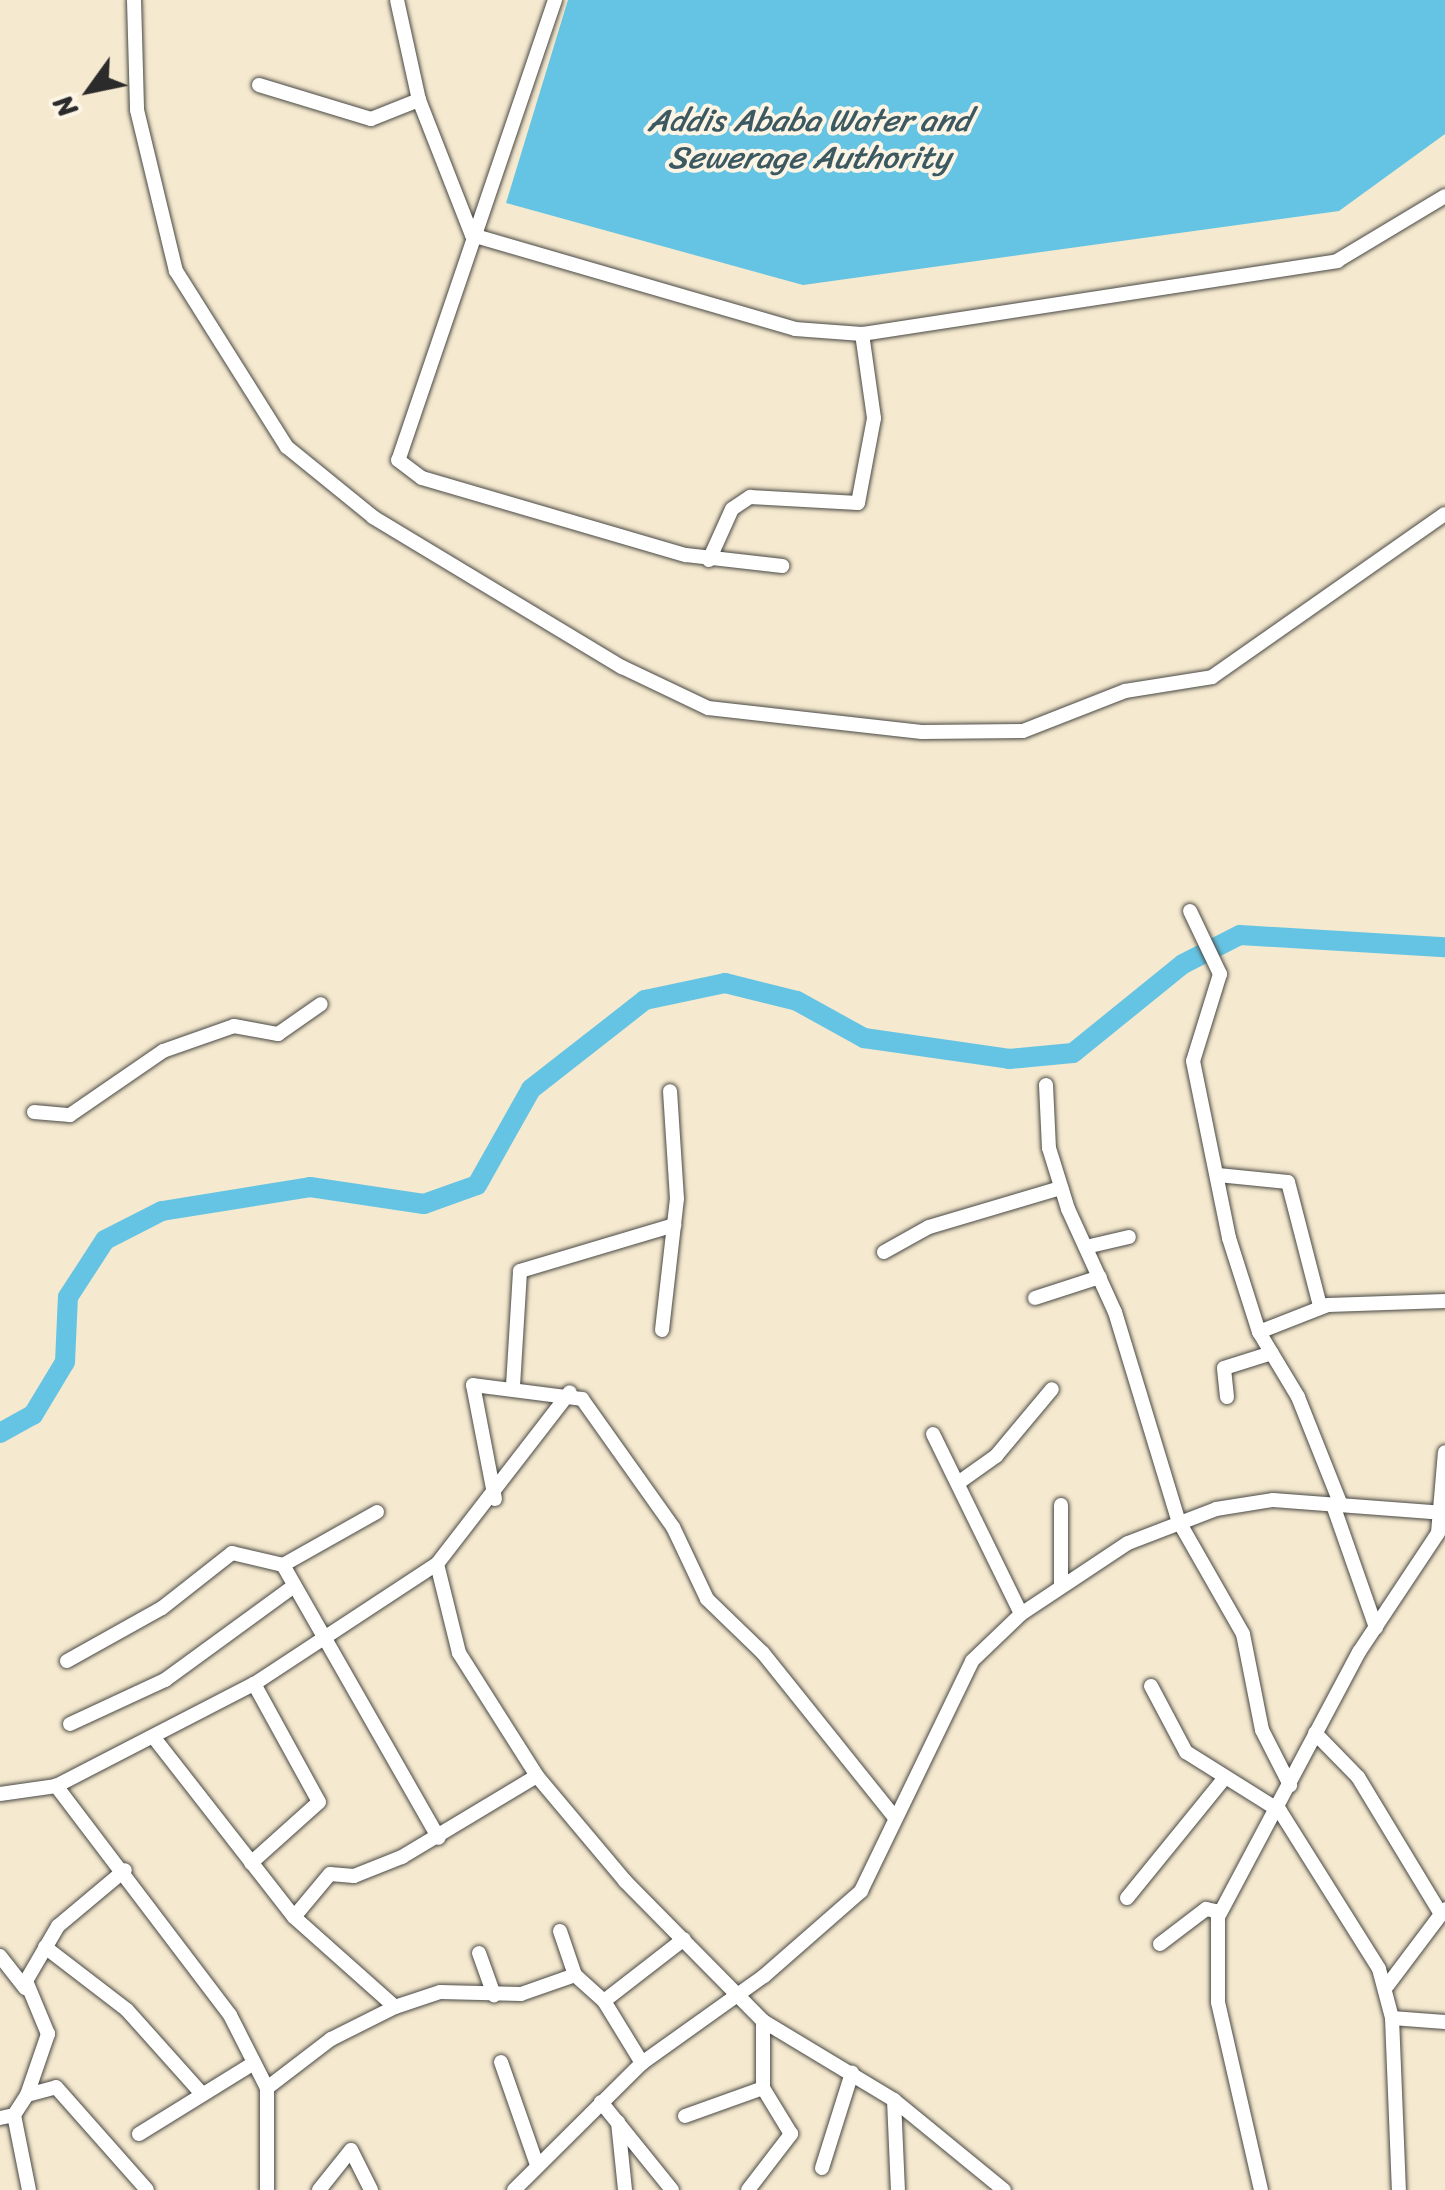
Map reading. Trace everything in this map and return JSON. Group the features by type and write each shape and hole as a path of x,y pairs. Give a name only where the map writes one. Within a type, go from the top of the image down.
{"street":[{"path":"134,0 137,110 176,271 287,447 372,516 622,667 708,708 922,732 1023,732 1126,691 1212,677 1445,514"},
{"path":"397,0 419,100 472,235"},
{"path":"555,0 398,460 422,478 708,560 782,566"},
{"path":"259,85 371,119 419,100"},
{"path":"472,235 795,329 862,334 1337,261 1445,196"},
{"path":"708,560 732,509 750,498 858,502 874,418 862,334"},
{"path":"1192,915 1218,964 1218,996 1193,1061 1218,1175 1260,1332 1337,1505 1376,1628"},
{"path":"34,1112 70,1116 162,1051 234,1026 278,1034 320,1004"},
{"path":"1046,1085 1061,1188 1100,1277 1178,1520 1243,1634 1262,1730 1290,1785"},
{"path":"662,1330 674,1225 670,1091"},
{"path":"1218,1175 1288,1182 1320,1306"},
{"path":"884,1252 930,1227 1061,1188"},
{"path":"513,1386 520,1271 674,1225"},
{"path":"1086,1248 1129,1238"},
{"path":"1035,1298 1100,1277"},
{"path":"1260,1332 1320,1306 1445,1301"},
{"path":"1227,1397 1224,1368 1272,1353"},
{"path":"495,1499 470,1391 480,1382 570,1392 591,1408 673,1527 707,1599 764,1653 895,1818"},
{"path":"958,1483 996,1456 1052,1389"},
{"path":"0,1794 56,1786 155,1740 328,1639 437,1564 495,1499 570,1392"},
{"path":"933,1434 1022,1614"},
{"path":"1261,2190 1218,2002 1220,1912 1280,1811 1315,1733 1376,1628 1438,1533 1445,1452"},
{"path":"518,2188 642,2063 738,1993 861,1891 972,1662 1022,1614 1061,1585 1178,1520 1273,1500 1442,1514"},
{"path":"1061,1505 1061,1585"},
{"path":"67,1661 162,1608 232,1554 283,1565 376,1512"},
{"path":"437,1564 459,1653 538,1776 684,1939 763,2021 894,2100 1002,2189"},
{"path":"283,1565 439,1838"},
{"path":"70,1724 166,1680 294,1586"},
{"path":"251,1863 320,1802 254,1684"},
{"path":"1150,1686 1168,1732 1222,1781 1280,1811 1387,1986 1392,2018 1399,2190"},
{"path":"1315,1733 1358,1777 1443,1912 1387,1986"},
{"path":"155,1740 294,1916 395,2007"},
{"path":"294,1916 330,1874 354,1876 439,1838 538,1776"},
{"path":"1127,1898 1222,1781"},
{"path":"56,1786 202,1968 254,2063 267,2088 268,2190"},
{"path":"25,1988 67,1916 125,1870"},
{"path":"1160,1944 1206,1908 1220,1912"},
{"path":"560,1931 575,1975 604,2001 642,2063"},
{"path":"604,2001 684,1939"},
{"path":"46,1947 127,2010 202,2094"},
{"path":"479,1953 494,1995"},
{"path":"0,1956 25,1988 48,2034 27,2095 7,2116 29,2190"},
{"path":"267,2088 331,2038 395,2007 440,1992 494,1995 575,1975"},
{"path":"1392,2018 1445,2022"},
{"path":"748,2190 791,2134 763,2088 763,2021"},
{"path":"501,2062 538,2165"},
{"path":"140,2134 254,2063"},
{"path":"822,2168 852,2073"},
{"path":"685,2116 763,2088"},
{"path":"27,2095 64,2092 147,2190"},
{"path":"894,2100 898,2190"},
{"path":"601,2102 672,2190"},
{"path":"618,2122 625,2190"},
{"path":"319,2190 350,2150 371,2190"}],"water":[{"name":"Addis Ababa Water and Sewerage Authority","path":"568,0 1445,0 1445,134 1339,211 803,285 506,203"}],"waterway":[{"path":"0,1433 33,1415 65,1362 68,1297 105,1240 162,1211 310,1187 424,1204 477,1185 531,1089 645,1000 725,983 797,1001 864,1038 1009,1059 1073,1053 1183,964 1240,935 1445,947"}]}
